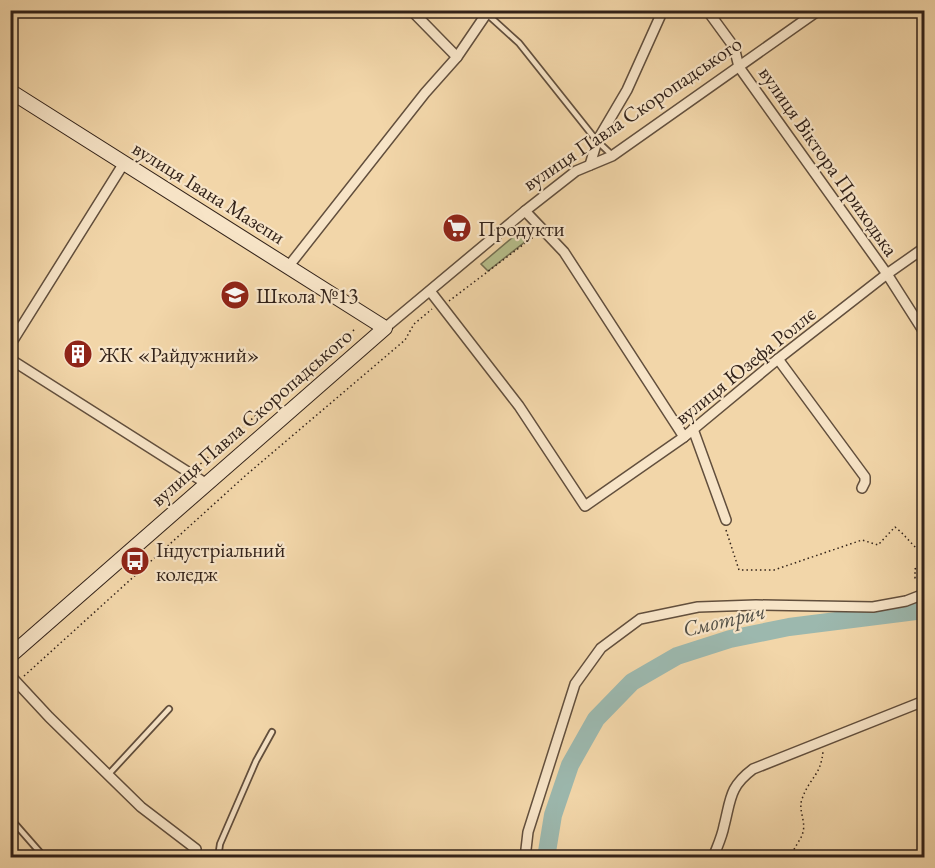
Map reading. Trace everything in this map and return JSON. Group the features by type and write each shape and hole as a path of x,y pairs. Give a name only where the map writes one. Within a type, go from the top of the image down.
{"street":[{"path":"411,10 457,57"},
{"path":"590,165 597,141 627,90 663,10"},
{"name":"вулиця Віктора Приходька","path":"707,10 734,46 739,67 887,274 924,332"},
{"name":"вулиця Павла Скоропадського","path":"10,656 385,328 525,211 576,171 612,156 819,10"},
{"path":"288,267 425,93 457,57 488,12"},
{"name":"вулиця Івана Мазепи","path":"10,91 385,328"},
{"path":"10,345 124,163"},
{"path":"525,211 564,252 684,437"},
{"name":"вулиця Юзефа Роллє","path":"439,303 519,406 585,506 684,437 778,359 924,248"},
{"path":"430,291 439,303"},
{"path":"10,359 207,484"},
{"path":"778,359 865,477 866,482 862,488"},
{"path":"693,429 726,520"},
{"path":"525,858 528,832 575,684 602,648 640,619 698,608 756,605 873,607 906,601 924,594"},
{"path":"10,675 49,717 141,807 196,849"},
{"path":"714,858 731,793 742,777 767,762 924,701"}],"lane":[{"path":"488,12 519,43 597,141 612,156"},
{"path":"108,775 169,709"},
{"path":"218,858 220,844 256,761 272,732"},
{"path":"10,818 45,858"}],"path":[{"path":"17,683 245,476 405,340 414,324 439,303 444,304 543,229"},
{"path":"196,467 355,329"},
{"path":"726,520 725,528 739,570 774,570 862,540 878,545 895,527 917,549 924,549"},
{"path":"924,564 915,569 915,578 924,573"},
{"path":"791,858 804,829 801,804 803,796 820,768 822,741"}],"green space":[{"path":"519,232 526,241 488,271 481,264"}],"waterway":[{"name":"Смотрич","path":"546,858 553,815 570,765 596,719 632,682 677,656 730,639 789,627 924,610"}],"place":[{"name":"Продукти","path":"457,228"},
{"name":"Школа №13","path":"235,295"},
{"name":"ЖК «Райдужний»","path":"78,354"},
{"name":"Індустріальний коледж","path":"135,561"}]}
